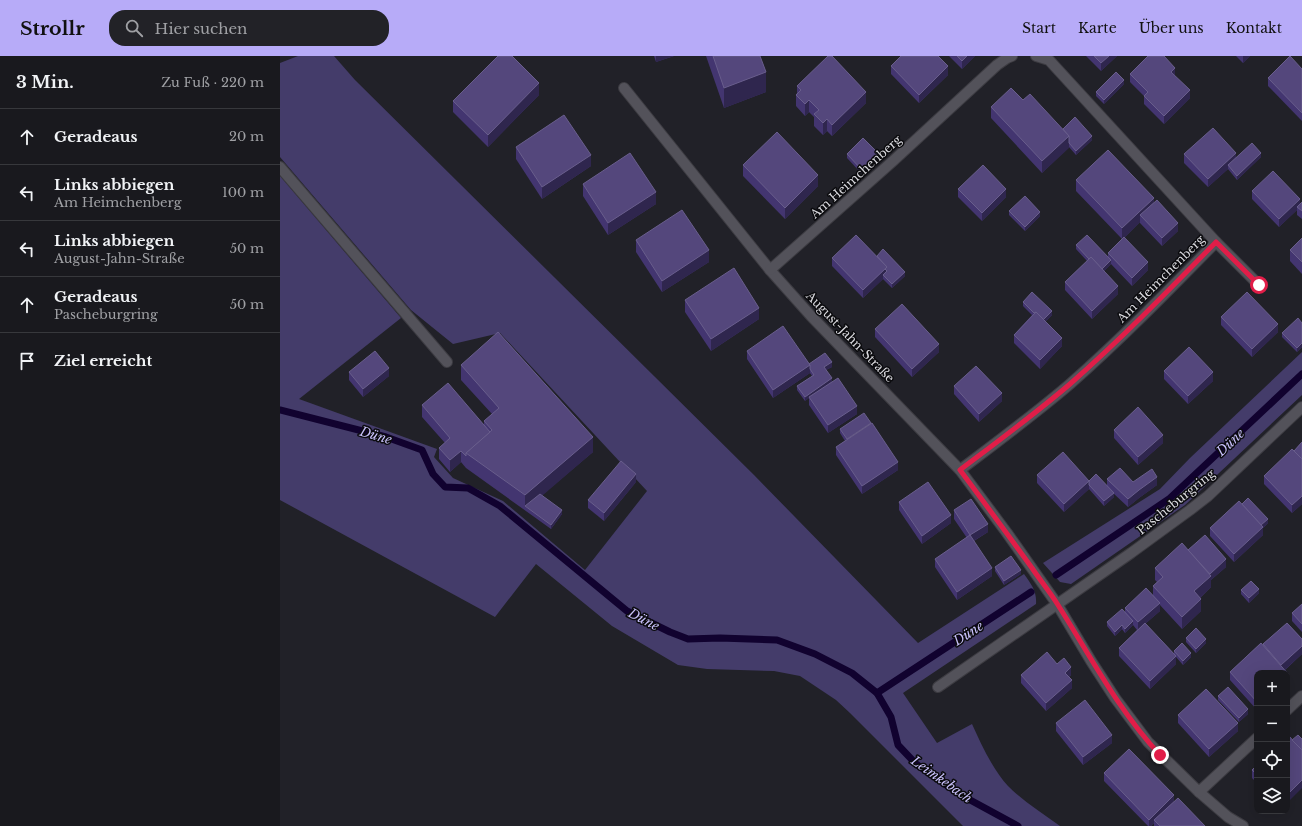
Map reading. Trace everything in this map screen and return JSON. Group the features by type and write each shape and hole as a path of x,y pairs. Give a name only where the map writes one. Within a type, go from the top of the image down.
{"street":[{"name":"Am Heimchenberg","path":"770,270 893,161 997,65 1012,56"},
{"name":"Am Heimchenberg","path":"960,470 1040,409 1085,371 1142,317 1216,242 1049,60 1036,56"},
{"name":"August-Jahn-Straße","path":"624,88 770,270 811,316 960,470 1057,604"},
{"path":"280,167 448,362"},
{"path":"1216,242 1259,285"},
{"name":"Pascheburgring","path":"938,687 1160,533 1190,510 1208,496 1302,407"},
{"path":"1057,604 1091,661 1136,727 1160,755 1199,792 1228,817 1243,826"},
{"path":"1290,707 1302,696"},
{"path":"1199,792 1254,741"}],"shaded area":[{"path":"298,56 334,56 355,80 754,475 918,643 1024,574 1034,591 1036,604 903,693 937,743 972,724 992,765 1008,786 1026,802 1060,826 963,826 836,700 800,676 774,671 707,669 678,665 612,626 536,564 495,617 280,500 280,176 401,318 299,399 437,449 434,457 453,478 503,501 585,570 647,491 500,333 453,344 411,310 280,157 280,63"},
{"path":"1302,352 1302,395 1185,505 1071,584 1060,582 1043,563 1160,489 1190,458"}],"building":[{"path":"498,56 512,56 539,83 488,135 453,101"},
{"path":"713,56 760,56 766,72 724,88"},
{"path":"828,56 832,56 866,92 832,125 827,119 823,123 814,114 819,110 809,100 805,104 796,95 801,90 797,86"},
{"path":"901,56 938,56 948,66 919,95 891,66"},
{"path":"957,56 967,56 962,61"},
{"path":"1094,56 1109,56 1101,63"},
{"path":"1148,56 1164,56 1175,68 1171,72 1190,90 1164,116 1144,96 1148,92 1130,74"},
{"path":"1290,56 1302,69 1302,113 1268,78"},
{"path":"1116,72 1124,80 1104,100 1096,92"},
{"path":"1011,88 1023,100 1030,94 1069,136 1042,161 991,107"},
{"path":"564,115 591,155 542,187 516,147"},
{"path":"1075,117 1092,136 1076,151 1069,143 1069,136 1063,129"},
{"path":"1213,128 1236,153 1208,179 1184,154"},
{"path":"777,132 818,175 785,208 743,165"},
{"path":"863,138 878,153 861,169 847,154"},
{"path":"1252,143 1261,153 1237,176 1228,165"},
{"path":"1108,150 1154,198 1122,228 1076,180"},
{"path":"630,153 656,192 608,223 583,184"},
{"path":"983,165 1006,189 982,213 958,189"},
{"path":"1273,171 1300,199 1279,219 1252,191"},
{"path":"1025,196 1040,212 1025,227 1009,211"},
{"path":"1157,200 1178,223 1162,238 1140,215"},
{"path":"1302,202 1302,211 1297,207"},
{"path":"682,210 709,250 662,281 636,240"},
{"path":"856,235 887,267 863,290 832,258"},
{"path":"1087,235 1111,260 1102,269 1091,257 1089,259 1076,245"},
{"path":"1124,237 1148,262 1132,278 1108,253"},
{"path":"1302,238 1302,262 1290,250"},
{"path":"883,249 905,272 892,284 883,275 887,271 885,269 887,267 877,256"},
{"path":"1091,257 1118,286 1092,311 1065,282"},
{"path":"734,268 759,308 711,339 685,300"},
{"path":"1032,292 1052,311 1043,320 1036,312 1034,313 1023,302"},
{"path":"1247,292 1278,324 1252,349 1221,317"},
{"path":"902,304 939,344 912,369 875,329"},
{"path":"1036,312 1062,338 1040,360 1014,335"},
{"path":"1298,318 1302,323 1302,343 1297,348 1282,333"},
{"path":"783,326 810,365 773,390 747,351"},
{"path":"498,332 593,437 525,495 466,453 492,430 484,421 499,408 461,365"},
{"path":"1189,347 1213,372 1188,396 1164,371"},
{"path":"375,351 389,368 363,389 349,372"},
{"path":"825,353 832,362 824,367 832,378 805,397 797,386 814,375 809,364"},
{"path":"976,366 1002,393 979,414 954,386"},
{"path":"838,378 857,406 828,425 809,397"},
{"path":"448,383 490,432 466,453 466,456 461,451 450,460 439,448 450,438 422,405"},
{"path":"1138,407 1163,435 1138,457 1114,430"},
{"path":"864,413 871,423 847,439 840,429"},
{"path":"872,423 898,462 862,486 836,447"},
{"path":"1302,442 1302,459 1294,451"},
{"path":"1292,449 1302,459 1302,496 1292,505 1264,476"},
{"path":"1063,452 1089,481 1064,504 1037,475"},
{"path":"621,461 636,474 604,513 588,500"},
{"path":"1120,468 1133,482 1152,469 1157,477 1128,499 1107,479"},
{"path":"1096,474 1114,493 1104,501 1089,485 1089,481"},
{"path":"928,482 951,515 922,536 899,502"},
{"path":"540,494 562,510 551,525 525,506"},
{"path":"1248,498 1268,519 1261,525 1242,504"},
{"path":"971,499 988,524 970,535 954,510"},
{"path":"1239,501 1263,527 1234,554 1210,528"},
{"path":"970,535 992,568 957,592 935,559"},
{"path":"1205,535 1226,559 1210,574 1188,550"},
{"path":"1182,543 1211,576 1194,591 1201,599 1182,617 1153,586 1163,577 1155,568"},
{"path":"1011,556 1021,570 1004,581 995,567"},
{"path":"1251,581 1259,589 1249,598 1241,590"},
{"path":"1146,588 1160,603 1138,622 1125,608"},
{"path":"1302,604 1302,624 1292,613"},
{"path":"1122,609 1133,621 1125,629 1122,625 1115,632 1107,622"},
{"path":"1145,623 1176,656 1150,681 1119,648"},
{"path":"1287,623 1302,639 1302,646 1281,665 1263,644"},
{"path":"1196,628 1206,639 1196,649 1186,638"},
{"path":"1182,643 1191,653 1183,661 1174,651"},
{"path":"1261,643 1285,670 1254,670 1254,699 1230,672"},
{"path":"1047,652 1057,664 1064,658 1071,667 1065,673 1072,680 1046,703 1021,675"},
{"path":"1228,687 1248,709 1239,718 1218,696"},
{"path":"1206,689 1238,723 1209,749 1178,715"},
{"path":"1085,700 1112,735 1083,757 1056,723"},
{"path":"1298,735 1302,739 1302,750 1292,740"},
{"path":"1290,737 1302,750 1302,780 1290,792"},
{"path":"1129,749 1174,795 1149,820 1104,773"},
{"path":"1178,798 1205,826 1160,826 1154,820"}],"waterway":[{"name":"Düne","path":"1056,575 1169,499 1302,374"},
{"name":"Düne","path":"280,410 386,437 422,450 433,474 445,487 468,488 500,506 627,611 670,632 688,639 720,638 777,640 815,654 852,673 877,693 891,717 898,745 916,764 961,795 1018,826"},
{"name":"Düne","path":"877,693 1031,592"}],"route":[{"path":"1160,755 1126,714 1091,661 1057,604 960,470 1069,385 1142,317 1216,242 1259,285"}],"water label":[{"name":"Leimkebach","path":"942,779"}]}
